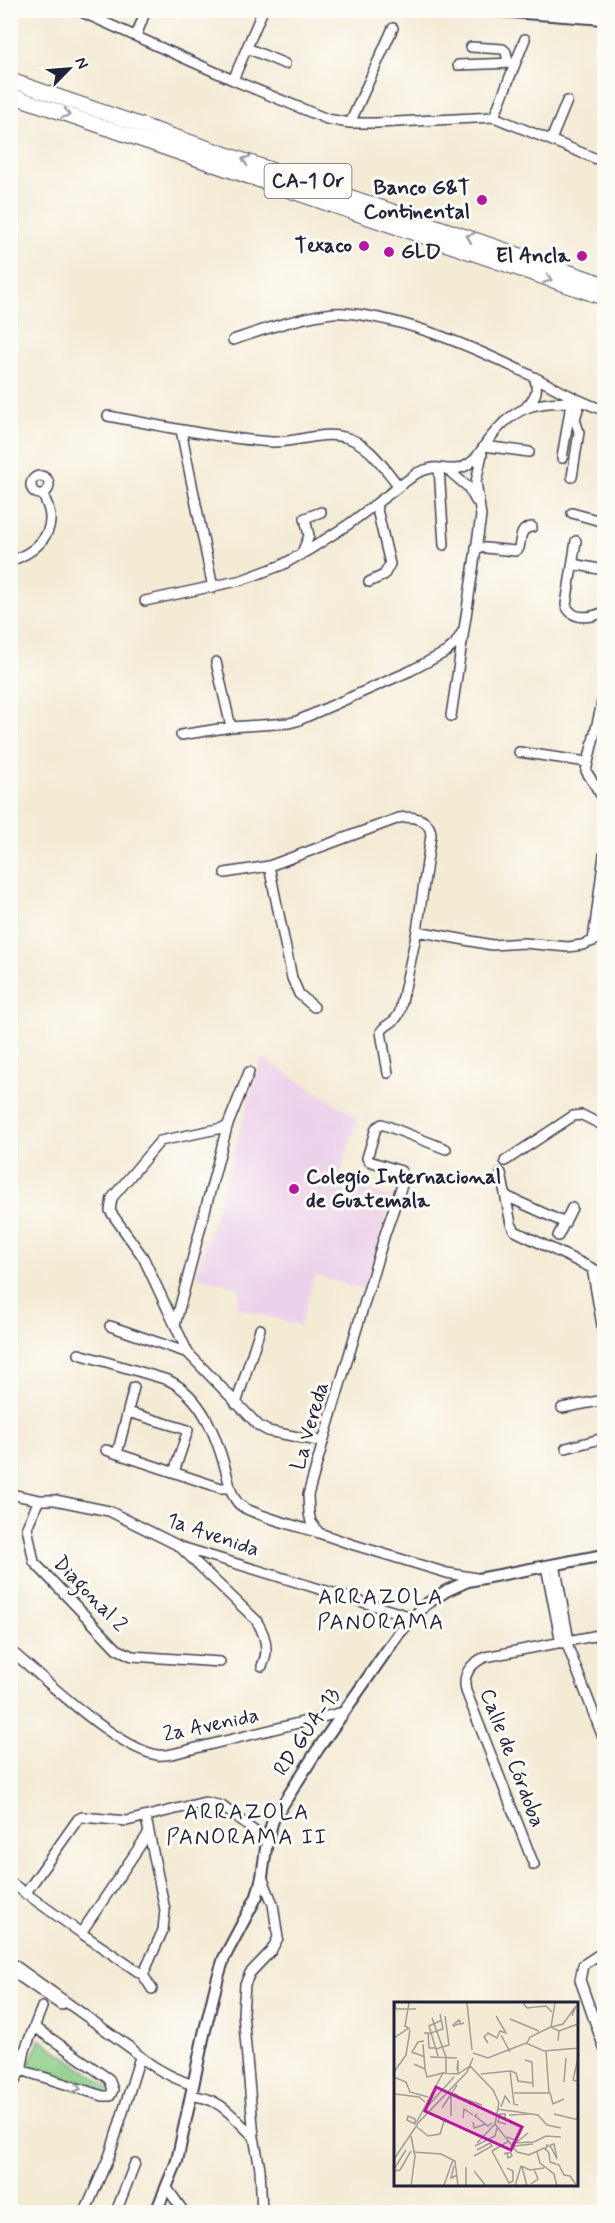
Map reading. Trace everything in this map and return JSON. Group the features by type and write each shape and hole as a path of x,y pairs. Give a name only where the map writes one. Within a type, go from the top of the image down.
{"highway":[{"name":"CA-1 Or","path":"10,80 604,284"},
{"name":"CA-1 Or","path":"10,95 604,298"}],"main road":[{"path":"483,10 604,20"},
{"name":"RD GUA-13","path":"156,2212 177,2161 204,2034 224,1958 252,1908 262,1877 267,1841 278,1810 409,1615 446,1591 478,1579 604,1555"}],"street":[{"path":"78,10 233,80 327,118 350,123 494,117 604,162"},
{"path":"136,36 146,10"},
{"path":"233,80 263,10"},
{"path":"350,123 393,28"},
{"path":"494,117 511,63 525,39"},
{"path":"471,47 503,49 511,63"},
{"path":"247,48 285,64"},
{"path":"458,65 511,63"},
{"path":"551,140 567,101"},
{"path":"234,340 312,318 343,313 433,332 534,377 576,402 604,410"},
{"path":"526,407 537,392 534,377"},
{"path":"145,601 213,588 252,577 282,565 376,505 398,485 417,473 428,469 459,469 472,463 510,415 526,407 539,404 576,402"},
{"path":"562,458 576,402"},
{"path":"572,477 579,432 574,420 576,402"},
{"path":"108,416 181,430 275,442 325,435 346,437 366,448 398,485"},
{"path":"181,430 213,588"},
{"path":"484,446 529,452"},
{"path":"450,716 481,516 476,482 484,446"},
{"path":"443,469 468,487 478,503"},
{"path":"443,469 444,545"},
{"path":"10,561 28,553 44,540 51,519 48,503 42,494"},
{"path":"369,582 384,575 390,564 376,505"},
{"path":"301,555 309,536 304,520 321,512"},
{"path":"572,513 604,522"},
{"path":"476,547 514,551 519,548 523,531 532,527"},
{"path":"576,541 566,605 568,611 589,618 604,612"},
{"path":"573,564 604,570"},
{"path":"181,735 231,727 289,723 411,671 446,652 455,644 464,629"},
{"path":"216,662 231,727"},
{"path":"604,694 587,762 588,776 604,800"},
{"path":"519,752 587,762"},
{"path":"225,873 269,866 399,818 410,816 427,824 431,832 417,931 400,1011 396,1020 381,1032 388,1073"},
{"path":"593,941 604,855"},
{"path":"269,866 292,978 299,994 314,1007"},
{"path":"417,931 492,945 524,943 568,947 604,937"},
{"path":"175,1325 227,1127 249,1072"},
{"path":"505,1161 573,1116 582,1115 604,1126"},
{"name":"La Vereda","path":"319,1533 311,1521 307,1503 378,1254 404,1179 401,1171 369,1161 367,1158 370,1144 378,1125 382,1124 446,1149"},
{"path":"227,1127 160,1141 119,1189 110,1204 110,1211 143,1257 188,1353 259,1426 268,1431 323,1442"},
{"path":"501,1173 511,1224 515,1232 604,1274"},
{"path":"506,1196 565,1223"},
{"path":"558,1236 572,1208"},
{"path":"592,1268 604,1337"},
{"path":"110,1326 188,1353"},
{"path":"236,1404 260,1329"},
{"path":"79,1354 168,1380 187,1392 211,1427 230,1488 238,1503 243,1507 351,1544 447,1573 478,1579"},
{"path":"117,1454 134,1387"},
{"path":"562,1408 604,1400"},
{"path":"128,1412 188,1430 174,1472"},
{"path":"566,1448 604,1438"},
{"path":"106,1450 221,1488 230,1488"},
{"name":"1a Avenida","path":"10,1494 109,1511 181,1547 409,1615"},
{"name":"Diagonal 2","path":"39,1500 27,1527 34,1562 117,1649 132,1656 220,1662"},
{"path":"181,1547 256,1620 267,1648 262,1666"},
{"path":"551,1565 565,1642 604,1740"},
{"path":"565,1642 604,1634"},
{"name":"Calle de Córdoba","path":"534,1865 466,1691 465,1677 473,1663 485,1657 565,1642"},
{"name":"2a Avenida","path":"10,1650 81,1710 115,1735 146,1752 156,1754 180,1752 344,1712"},
{"path":"25,1894 78,1819 82,1817 127,1821 205,1802 222,1806 267,1841"},
{"path":"143,1976 163,1930 165,1910 146,1818"},
{"path":"81,1933 148,1834"},
{"path":"262,1877 274,1911 278,1938 271,1951 250,1973 245,1984 243,2013 254,2137 260,2169 262,2212"},
{"path":"10,1882 143,1976 152,1989"},
{"path":"604,1951 583,1965 579,1980 604,2048"},
{"path":"10,1962 140,2057 192,2091 216,2102 254,2137"},
{"path":"10,1970 128,2053 140,2057"},
{"path":"14,2084 42,2007"},
{"path":"36,2028 109,2079 111,2093"},
{"path":"85,2212 110,2154 140,2057"},
{"path":"21,2070 103,2097 111,2093 128,2099"},
{"path":"116,2212 135,2163"},
{"path":"167,2188 184,2212"}],"shaded area":[{"name":"Colegio Internacional de Guatemala","path":"262,1058 357,1117 339,1182 392,1197 364,1290 315,1275 300,1326 236,1307 241,1288 196,1276"}],"green space":[{"path":"40,2039 106,2085 108,2090 106,2094 101,2095 28,2067"}],"place":[{"name":"Banco G&T Continental","path":"482,200"},
{"name":"Texaco","path":"364,246"},
{"name":"GLD","path":"389,252"},
{"name":"El Ancla","path":"582,256"},
{"name":"Colegio Internacional de Guatemala","path":"294,1189"}],"district":[{"name":"ARRAZOLA PANORAMA","path":"381,1610"},
{"name":"ARRAZOLA PANORAMA II","path":"247,1826"}]}
